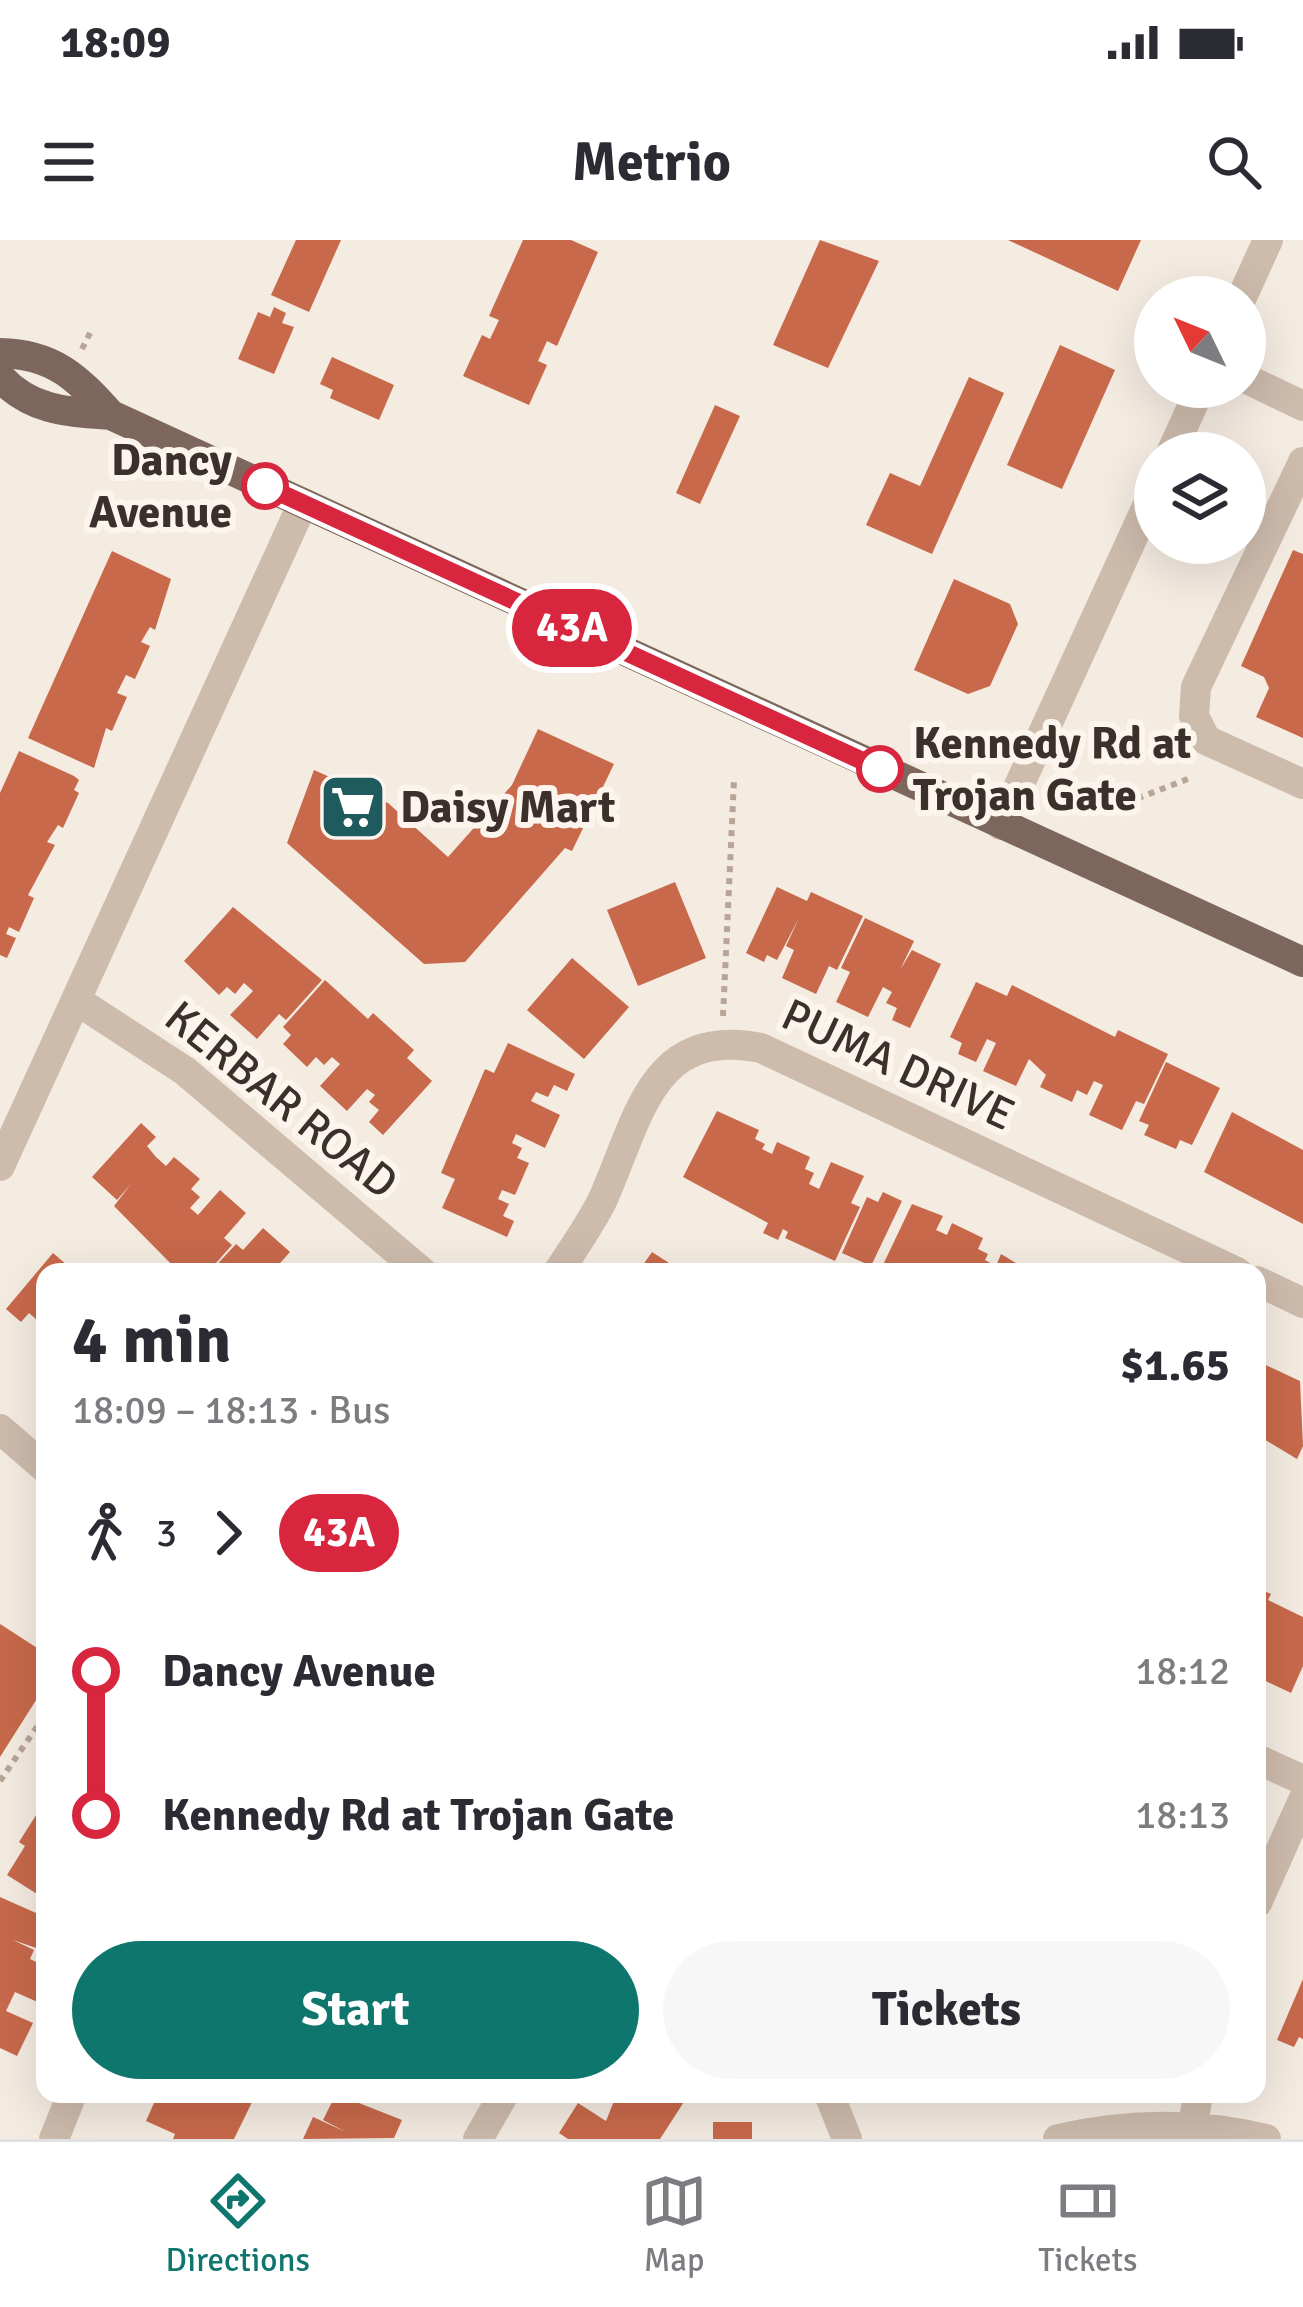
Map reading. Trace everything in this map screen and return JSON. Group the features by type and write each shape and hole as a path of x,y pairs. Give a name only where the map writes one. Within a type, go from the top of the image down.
{"main road":[{"path":"0,353 33,354 71,371 111,415"},
{"path":"0,377 15,393 52,411 111,415 1303,962"}],"street":[{"path":"1252,276 1268,240"},
{"path":"1266,384 1300,395"},
{"path":"1303,462 1295,499 1196,687 1194,716 1206,740 1303,784"},
{"path":"0,1166 80,1002 303,503"},
{"path":"1000,825 1134,535"},
{"name":"KERBAR ROAD","path":"80,1002 185,1070 411,1263"},
{"name":"PUMA DRIVE","path":"564,1263 599,1207 664,1069 694,1049 723,1040 761,1048 1218,1263"},
{"path":"1266,1285 1303,1303"},
{"path":"0,1430 36,1460"},
{"path":"1266,1763 1303,1780"},
{"path":"1266,1883 1303,1800"},
{"path":"54,2139 68,2103"},
{"path":"478,2139 499,2103"},
{"path":"833,2103 847,2139"},
{"path":"1193,2126 1197,2103"},
{"path":"1058,2139 1093,2131 1193,2126 1266,2139"}],"path":[{"path":"78,356 91,331"},
{"path":"1115,807 1193,777"},
{"path":"723,1040 734,780"},
{"path":"0,1781 36,1728"}],"building":[{"path":"296,240 341,240 309,312 271,295"},
{"path":"523,240 571,240 598,252 557,346 547,341 538,361 547,365 529,405 463,376 482,335 490,339 499,320 489,316"},
{"path":"820,240 879,261 828,368 773,345"},
{"path":"1008,240 1141,240 1118,291"},
{"path":"274,307 286,313 282,323 294,327 274,374 238,359 258,312 270,317"},
{"path":"1060,345 1115,370 1062,489 1007,465"},
{"path":"332,357 394,385 379,420 330,398 333,390 320,384"},
{"path":"969,377 1004,393 932,554 866,525 890,473 920,486"},
{"path":"715,405 740,416 700,504 676,493"},
{"path":"1293,550 1303,554 1303,738 1256,717 1269,688 1264,677 1241,666"},
{"path":"112,551 171,579 155,630 150,627 141,642 150,646 135,679 126,675 117,693 127,697 112,731 106,728 94,768 28,738"},
{"path":"954,579 1010,604 1018,624 990,686 968,694 914,670"},
{"path":"538,729 614,764 572,851 565,848 465,962 424,964 287,843 314,770 388,803 448,857 512,785"},
{"path":"19,751 74,776 79,780 74,790 79,793 63,828 58,825 47,842 55,845 28,895 34,898 19,932 9,927 6,934 16,938 7,958 0,955 0,793"},
{"path":"675,882 706,958 638,986 607,910"},
{"path":"777,887 807,901 811,892 863,916 837,970 829,966 816,994 782,978 794,950 786,946 799,918 777,960 767,955 764,962 746,953"},
{"path":"233,907 322,980 286,1020 279,1014 257,1039 230,1015 253,991 244,983 235,994 227,987 219,995 184,961"},
{"path":"865,918 914,941 900,970 912,950 941,964 910,1028 892,1020 897,1008 886,1003 892,992 883,987 868,1017 836,1002 850,972 841,968"},
{"path":"572,958 629,1007 584,1059 527,1010"},
{"path":"325,980 368,1019 373,1013 414,1050 407,1058 432,1081 383,1135 369,1122 379,1110 369,1102 375,1095 367,1089 347,1111 320,1086 340,1064 332,1057 324,1065 316,1057 307,1067 283,1044 291,1035 283,1027"},
{"path":"976,982 1007,996 1012,985 1115,1037 1118,1030 1168,1054 1144,1104 1136,1101 1122,1130 1089,1115 1103,1085 1094,1081 1087,1095 1077,1090 1072,1102 1040,1087 1046,1075 1029,1059 1016,1086 983,1071 996,1043 987,1039 976,1062 958,1054 962,1043 950,1037"},
{"path":"508,1043 575,1074 567,1091 554,1085 548,1097 536,1092 531,1101 560,1115 545,1148 516,1134 512,1143 522,1148 517,1158 529,1163 515,1195 502,1190 498,1199 509,1204 503,1216 514,1221 507,1237 442,1208 455,1179 441,1173 485,1069 494,1073"},
{"path":"1166,1062 1220,1088 1192,1145 1180,1140 1176,1149 1144,1135 1149,1125 1139,1121"},
{"path":"717,1111 759,1130 755,1139 772,1154 777,1142 810,1157 805,1169 814,1173 809,1184 819,1189 831,1162 864,1176 851,1203 860,1207 835,1261 785,1238 788,1232 783,1229 778,1240 763,1233 768,1223 683,1177"},
{"path":"1232,1112 1303,1150 1303,1224 1204,1172"},
{"path":"141,1123 156,1137 147,1146 156,1157 166,1166 174,1157 200,1179 191,1189 200,1197 190,1208 198,1215 220,1190 246,1213 224,1238 232,1245 216,1263 170,1263 114,1206 131,1184 117,1200 92,1177"},
{"path":"883,1192 902,1201 872,1263 864,1263 842,1253 867,1197 878,1202"},
{"path":"912,1204 943,1216 936,1230 947,1235 952,1223 983,1238 978,1249 988,1254 985,1260 990,1263 884,1263"},
{"path":"263,1228 290,1252 280,1263 218,1263 236,1244 243,1250"},
{"path":"652,1252 669,1263 644,1263"},
{"path":"53,1253 65,1263 45,1263"},
{"path":"36,1273 36,1319 29,1313 21,1322 6,1309"},
{"path":"1266,1365 1300,1381 1303,1446 1297,1459 1266,1440"},
{"path":"1266,1592 1271,1594 1268,1600 1303,1617 1303,1666 1291,1693 1266,1681"},
{"path":"0,1624 36,1647 36,1700 0,1757"},
{"path":"36,1815 36,1893 7,1875 25,1846 19,1842"},
{"path":"0,1897 36,1913 36,1948 13,1940 34,1950 30,1959 36,1962 36,2001 15,1992 6,2011 33,2023 17,2056 0,2048"},
{"path":"1303,1979 1303,2039 1299,2037 1294,2047 1277,2040"},
{"path":"154,2103 252,2103 234,2139 173,2139 175,2134 146,2121"},
{"path":"332,2103 359,2103 402,2120 394,2138 303,2139 313,2117 346,2132 323,2120"},
{"path":"578,2103 606,2121 613,2103 683,2103 660,2139 568,2139 559,2133"},
{"path":"713,2122 752,2122 752,2139 713,2139"}],"bus line":[{"name":"43A","path":"265,486 880,769"}],"place":[{"name":"Dancy Avenue","path":"265,486"},
{"name":"Kennedy Rd at Trojan Gate","path":"880,769"},
{"name":"Daisy Mart","path":"353,807"}]}
